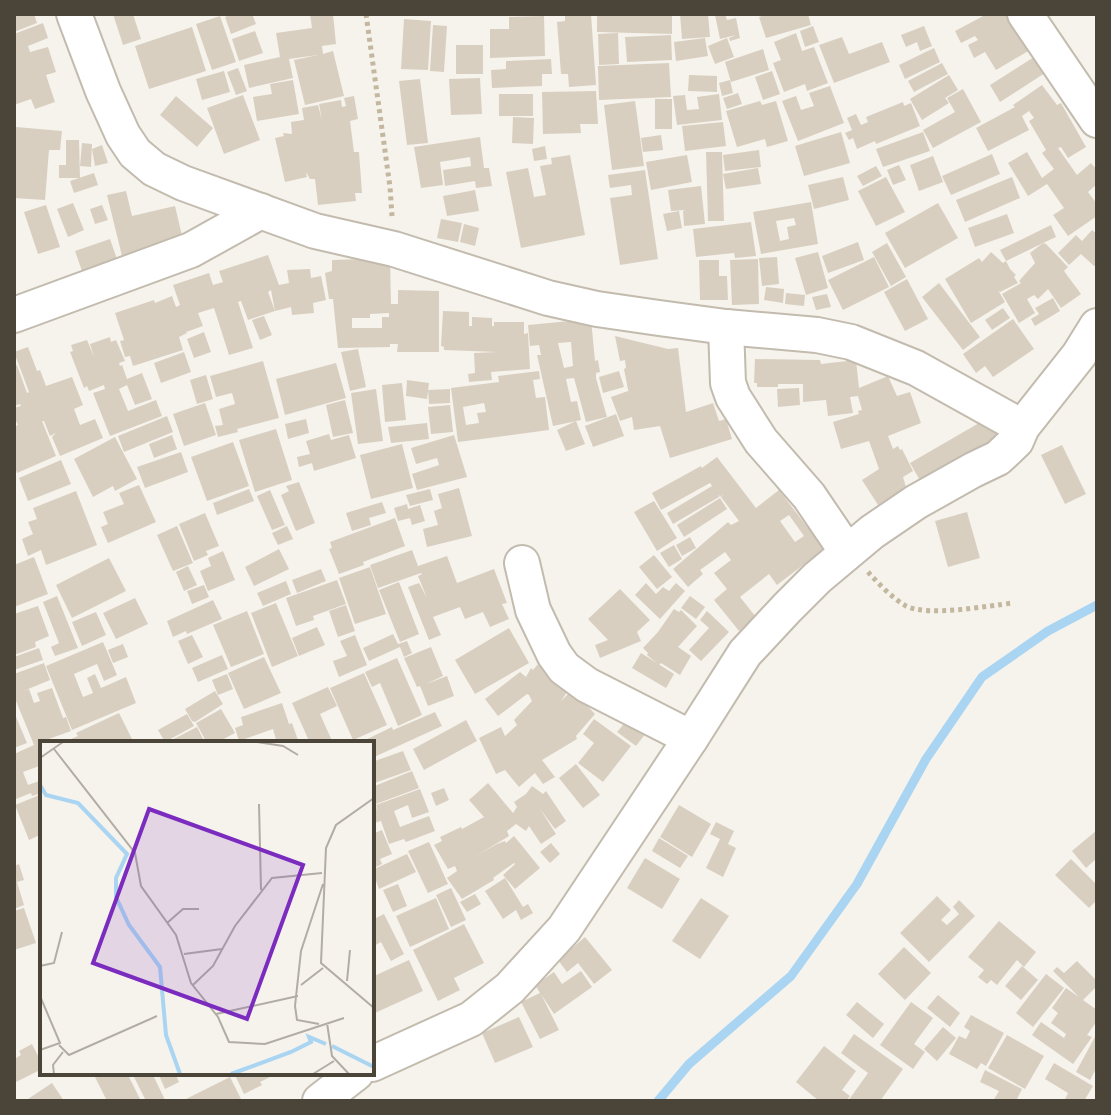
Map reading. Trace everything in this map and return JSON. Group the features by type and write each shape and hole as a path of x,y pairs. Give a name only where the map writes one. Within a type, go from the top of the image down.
{"street":[{"path":"74,14 123,135 135,153 154,169 183,183 315,231 394,249 548,298 597,309 726,327 817,335 851,342 916,368 1022,427"},
{"path":"1025,14 1097,120"},
{"path":"14,315 191,250 261,211"},
{"path":"374,1063 471,1019 510,988 564,929 745,653 787,608 872,532 916,502 998,458 1016,441 1022,427 1079,355 1097,326"},
{"path":"726,327 728,383 733,397 761,441 809,496 847,552"},
{"path":"522,563 533,610 564,668 587,685 691,738"},
{"path":"320,1101 353,1075"}],"path":[{"path":"366,14 390,187 394,249"},
{"path":"847,552 908,607 949,611 1013,603"}],"building":[{"path":"14,14 34,14 37,23 14,32"},
{"path":"113,14 133,14 141,39 123,45"},
{"path":"252,14 256,24 231,34 225,17"},
{"path":"310,14 333,14 336,44 322,46 323,54 333,51 344,96 305,105 294,60 318,55 289,59 293,78 249,88 244,65 280,57 276,33 312,28"},
{"path":"565,14 591,14 596,85 569,87 568,74 561,74 557,22 565,21"},
{"path":"597,14 672,14 672,34 597,32"},
{"path":"680,14 708,14 710,37 682,39"},
{"path":"725,14 727,20 736,18 740,38 730,41 729,38 736,35 720,39 715,15"},
{"path":"768,14 808,14 811,25 766,38 759,17"},
{"path":"987,14 1007,14 1030,50 996,70 985,52 974,58 968,45 978,40 975,36 961,43 955,31"},
{"path":"220,16 236,62 212,70 196,24"},
{"path":"544,16 545,56 490,58 490,29 509,29 509,17"},
{"path":"404,19 431,21 428,70 401,69"},
{"path":"43,23 48,38 28,46 30,52 48,47 56,72 46,75 55,102 35,109 31,99 14,105 14,34"},
{"path":"433,25 447,26 444,72 430,71"},
{"path":"813,26 819,42 805,47 800,31"},
{"path":"924,26 932,46 920,51 917,42 906,47 901,35"},
{"path":"192,27 206,71 149,89 135,46"},
{"path":"255,31 263,53 239,61 232,39"},
{"path":"618,33 619,64 599,65 598,34"},
{"path":"796,33 802,51 814,47 828,83 807,91 805,84 784,92 773,63 781,60 774,42"},
{"path":"671,35 672,60 627,62 625,37"},
{"path":"842,37 849,54 882,42 890,62 834,83 819,45"},
{"path":"705,38 708,56 676,61 674,42"},
{"path":"727,38 734,57 715,64 708,46"},
{"path":"456,45 483,45 483,74 456,74"},
{"path":"934,48 940,62 905,79 899,65"},
{"path":"763,49 769,70 731,82 725,62"},
{"path":"1034,57 1045,73 1000,102 990,85"},
{"path":"551,59 552,74 542,74 542,86 492,88 491,70 506,69 506,61"},
{"path":"669,63 671,97 599,100 598,66"},
{"path":"942,63 948,74 914,92 908,81"},
{"path":"238,68 247,91 236,95 227,72"},
{"path":"224,71 230,92 202,100 196,79"},
{"path":"772,71 780,94 763,100 755,77"},
{"path":"689,75 717,76 717,92 688,91"},
{"path":"949,75 958,90 945,98 949,103 922,120 910,99"},
{"path":"480,78 482,114 451,115 449,79"},
{"path":"420,79 428,143 407,145 399,81"},
{"path":"293,80 299,114 257,121 253,97 272,94 270,84"},
{"path":"730,80 733,93 722,96 719,83"},
{"path":"1042,85 1057,105 1061,103 1086,147 1068,158 1061,147 1058,148 1077,175 1091,163 1097,170 1097,184 1088,192 1097,204 1097,216 1068,236 1053,215 1064,208 1047,184 1028,196 1008,163 1027,152 1042,178 1054,169 1042,153 1046,150 1029,121 1034,118 1029,111 1022,116 1029,130 988,151 976,128 1015,107 1013,105"},
{"path":"830,86 844,123 798,141 782,101 796,96 801,110 814,106 809,93"},
{"path":"963,89 981,122 933,148 923,130 955,112 947,98"},
{"path":"596,91 598,124 580,124 581,133 543,134 542,92"},
{"path":"738,93 742,104 727,109 723,98"},
{"path":"499,94 533,94 533,116 499,116"},
{"path":"719,94 722,120 677,125 673,96 685,95 687,110 699,109 697,97"},
{"path":"243,95 260,140 224,154 207,108"},
{"path":"176,96 213,128 197,147 160,115"},
{"path":"354,96 358,119 350,121 354,152 359,152 362,193 355,193 356,201 318,205 315,179 310,179 306,172 307,177 285,182 275,138 284,136 283,133 292,134 291,122 304,120 302,108 318,105 322,120 319,104 341,100 342,107 346,106 344,98"},
{"path":"655,99 672,99 672,129 655,129"},
{"path":"635,101 644,166 612,170 604,105"},
{"path":"760,101 762,105 776,101 788,141 767,147 765,139 737,147 726,111"},
{"path":"903,102 904,106 911,103 920,126 857,149 853,138 849,140 845,133 852,130 847,118 856,114 861,125 868,122 866,117"},
{"path":"513,117 534,118 533,144 512,143"},
{"path":"723,122 726,146 685,151 682,126"},
{"path":"16,127 62,131 60,150 49,150 45,200 14,198"},
{"path":"841,132 850,163 804,176 795,146"},
{"path":"923,132 930,151 883,167 876,149"},
{"path":"661,135 663,150 643,152 641,138"},
{"path":"480,137 484,168 489,168 492,186 476,188 475,181 445,186 443,170 471,166 470,157 440,162 443,185 421,188 414,147"},
{"path":"66,140 79,140 80,178 59,178 59,165 66,165"},
{"path":"82,143 92,144 91,167 80,166"},
{"path":"102,145 108,163 95,166 92,149"},
{"path":"545,146 547,159 534,161 532,149"},
{"path":"759,150 761,167 725,171 723,155"},
{"path":"706,152 722,152 724,221 708,221"},
{"path":"992,154 1000,174 951,195 942,176"},
{"path":"570,155 585,235 521,248 506,172 528,168 534,197 546,195 540,166 552,164 551,158"},
{"path":"687,155 692,182 651,190 646,162"},
{"path":"933,156 943,182 919,191 910,165"},
{"path":"899,165 906,180 893,185 887,170"},
{"path":"876,166 882,176 863,186 857,176"},
{"path":"758,168 761,184 726,189 723,174"},
{"path":"645,170 658,259 620,265 610,198 632,195 631,185 610,188 608,175"},
{"path":"94,173 98,185 74,193 70,181"},
{"path":"843,177 849,200 814,209 808,185"},
{"path":"886,177 905,212 876,226 858,191"},
{"path":"1012,177 1020,198 965,222 956,200"},
{"path":"701,186 705,224 684,226 685,210 671,211 668,190"},
{"path":"475,190 479,211 447,216 443,196"},
{"path":"126,191 132,216 175,206 184,244 123,260 107,195"},
{"path":"811,202 818,244 761,254 753,212","holes":["794,218 796,225 787,227 789,239 780,241 776,221"]},
{"path":"73,203 84,230 68,237 57,209"},
{"path":"938,203 958,238 905,268 885,233"},
{"path":"46,205 60,247 38,254 24,212"},
{"path":"102,205 108,220 95,224 90,209"},
{"path":"679,211 682,228 667,231 663,214"},
{"path":"1007,214 1014,233 975,247 968,228"},
{"path":"441,219 462,223 458,242 437,238"},
{"path":"751,222 756,256 735,258 734,253 696,257 693,229"},
{"path":"464,224 479,228 475,246 460,242"},
{"path":"1051,225 1056,237 1006,261 1000,250"},
{"path":"1092,230 1097,234 1097,264 1094,266 1081,254 1069,265 1058,253 1076,235 1082,241"},
{"path":"110,239 118,262 83,274 75,251"},
{"path":"858,242 864,260 828,273 822,256"},
{"path":"887,243 906,277 891,286 872,252"},
{"path":"1043,243 1068,267 1064,271 1081,294 1061,308 1048,289 1038,299 1034,295 1027,299 1035,313 1019,323 1002,294 1021,283 1019,281 1035,263 1030,253"},
{"path":"818,252 828,288 806,295 795,258"},
{"path":"991,252 1003,263 1006,261 1018,283 1000,292 998,290 1005,302 971,323 945,279 979,258 982,262"},
{"path":"268,255 279,285 289,283 287,270 310,269 311,278 321,276 326,300 313,303 314,313 292,315 291,307 248,320 241,301 238,302 253,348 229,355 214,308 198,313 203,326 179,337 183,350 133,366 130,356 125,357 120,341 124,340 115,313 172,296 176,307 180,305 173,285 209,273 213,285 223,282 219,271"},
{"path":"777,257 779,284 762,286 759,258"},
{"path":"874,257 889,287 843,310 828,280"},
{"path":"390,258 391,304 398,304 398,290 439,291 439,352 397,352 398,344 390,344 390,347 338,348 333,299 329,299 325,273 332,271 332,260","holes":["389,313 389,317 382,317 382,328 352,328 352,318 370,318 370,314"]},
{"path":"758,259 759,304 732,305 730,260"},
{"path":"699,260 719,260 719,276 727,276 728,300 700,300"},
{"path":"907,279 928,319 905,331 884,292"},
{"path":"939,283 980,337 963,350 922,297"},
{"path":"766,287 784,289 783,303 764,300"},
{"path":"786,293 805,295 804,306 785,304"},
{"path":"827,294 831,307 816,310 812,297"},
{"path":"1053,298 1060,311 1035,326 1031,319 1039,314 1035,308"},
{"path":"1003,308 1010,318 992,330 985,320"},
{"path":"443,311 469,312 469,326 472,326 472,317 492,318 492,326 494,322 524,322 524,334 528,333 530,369 491,372 492,380 469,382 468,374 475,373 474,353 497,352 444,350 441,346"},
{"path":"264,316 272,335 260,340 252,320"},
{"path":"591,319 595,361 598,360 600,372 596,373 596,378 607,417 586,422 574,378 566,379 571,402 577,401 581,420 553,426 537,355 541,355 539,345 530,346 528,325","holes":["571,342 573,366 564,368 558,343"]},
{"path":"1013,319 1034,349 993,377 985,366 976,373 963,354"},
{"path":"204,332 211,352 194,358 187,339"},
{"path":"615,336 668,349 678,348 686,412 713,403 719,421 726,419 732,439 670,458 660,426 634,430 632,417 620,421 611,397 628,391 629,395 625,360 620,361"},
{"path":"110,337 111,342 116,340 125,361 119,363 127,379 142,373 152,399 135,405 127,385 119,389 128,411 156,400 162,416 110,436 93,393 105,389 104,385 89,391 87,386 84,388 70,352 73,351 71,345 87,340 94,357 90,344"},
{"path":"28,347 46,386 72,377 83,405 74,409 80,425 95,419 103,438 60,456 52,437 56,433 50,436 42,421 56,456 17,473 14,465 14,427 18,425 14,408 21,406 14,406 14,366 17,365 29,392 14,352"},
{"path":"358,349 366,387 350,391 341,352"},
{"path":"184,352 191,372 161,383 154,363"},
{"path":"755,359 820,360 821,364 856,360 859,388 888,376 897,396 910,392 921,423 888,436 893,449 898,446 902,449 913,471 903,477 906,487 878,505 862,480 879,469 869,441 841,449 833,422 859,414 858,411 862,410 858,396 850,397 853,413 828,416 826,400 803,402 803,384 757,387 754,383"},
{"path":"263,361 279,418 218,437 215,426 223,425 219,409 235,404 232,393 216,397 210,376"},
{"path":"336,363 346,398 285,415 276,379"},
{"path":"539,371 540,379 533,380 536,398 545,397 549,430 458,442 451,388 499,382 498,376","holes":["484,403 486,412 477,413 479,423 466,425 463,407"]},
{"path":"619,371 624,387 603,393 599,377"},
{"path":"206,375 213,399 197,404 190,380"},
{"path":"407,380 429,383 427,399 406,396"},
{"path":"402,383 406,420 385,422 382,385"},
{"path":"799,388 800,405 778,407 777,389"},
{"path":"376,389 383,441 358,444 351,393"},
{"path":"450,389 450,403 429,404 428,390"},
{"path":"345,400 353,433 333,437 326,405"},
{"path":"205,403 216,435 184,446 173,414"},
{"path":"450,405 453,432 431,434 428,407"},
{"path":"616,414 624,436 593,447 585,426"},
{"path":"167,416 173,432 124,452 118,436"},
{"path":"306,419 309,433 288,439 285,424"},
{"path":"986,419 997,437 921,482 910,463"},
{"path":"576,421 585,444 566,451 557,430"},
{"path":"427,423 429,439 391,443 388,427"},
{"path":"276,429 292,480 255,492 239,440"},
{"path":"329,434 331,440 349,435 356,458 314,471 312,463 299,467 297,457 310,454 306,441"},
{"path":"172,435 177,449 154,458 149,444"},
{"path":"454,435 467,477 417,490 412,474 439,465 437,458 416,464 411,448"},
{"path":"115,437 137,479 115,491 113,486 93,497 74,459"},
{"path":"233,442 249,486 207,501 191,457"},
{"path":"402,444 413,488 371,499 360,455"},
{"path":"1062,445 1086,494 1065,504 1041,455"},
{"path":"181,452 188,472 145,488 137,467"},
{"path":"717,457 756,508 779,490 824,549 777,585 769,574 740,597 756,617 739,631 714,600 727,589 714,573 731,560 725,552 700,570 703,574 688,587 673,569 728,522 731,525 739,521 721,497 724,494 720,497 718,494 719,497 673,524 667,513 712,486 710,483 661,510 652,493","holes":["789,515 804,536 795,542 780,521"]},
{"path":"61,460 71,484 28,501 19,478"},
{"path":"299,482 315,523 296,531 281,495 289,491 286,486"},
{"path":"139,485 156,522 108,543 101,527 108,524 103,512 124,504 119,493"},
{"path":"459,488 472,536 427,547 423,529 438,525 434,511 442,508 438,494"},
{"path":"249,489 254,501 217,515 213,503"},
{"path":"430,489 433,500 410,506 406,495"},
{"path":"270,490 285,525 272,530 257,496"},
{"path":"76,491 97,545 46,565 41,550 28,556 22,539 33,534 28,522 37,519 33,508"},
{"path":"720,498 727,509 684,537 677,525"},
{"path":"654,501 677,538 657,551 634,512"},
{"path":"382,502 386,513 369,518 371,525 352,531 346,513"},
{"path":"407,504 408,509 420,505 425,521 412,525 410,518 398,521 394,508"},
{"path":"967,512 980,558 948,567 935,521"},
{"path":"205,513 219,546 206,551 208,555 194,561 179,524"},
{"path":"395,518 405,546 339,574 329,549 332,548 330,542"},
{"path":"177,526 193,563 173,571 157,535"},
{"path":"287,526 293,539 278,545 272,533"},
{"path":"690,537 696,548 682,556 676,545"},
{"path":"674,545 682,559 669,567 660,553"},
{"path":"279,549 289,569 254,586 245,567"},
{"path":"412,550 418,566 447,556 457,583 494,569 507,603 502,604 509,619 490,627 483,612 465,619 460,607 433,617 441,635 429,640 408,587 419,583 427,598 418,576 422,574 378,588 370,565"},
{"path":"223,551 235,580 208,591 200,571 211,566 208,558"},
{"path":"654,555 672,577 657,589 639,567"},
{"path":"34,557 48,594 14,607 14,565"},
{"path":"109,558 126,591 72,618 56,585"},
{"path":"188,566 197,585 184,591 176,572"},
{"path":"370,567 386,614 355,624 339,578"},
{"path":"321,569 326,581 297,593 292,580"},
{"path":"337,580 346,604 296,626 286,598"},
{"path":"286,581 291,594 263,606 257,593"},
{"path":"399,582 419,634 400,642 379,590"},
{"path":"646,583 656,594 663,587 669,591 676,583 685,591 660,619 635,595"},
{"path":"204,585 209,597 192,604 187,591"},
{"path":"620,589 650,620 637,632 641,641 600,658 595,645 608,640 588,619"},
{"path":"57,596 78,648 55,656 51,647 59,643 43,602"},
{"path":"690,596 705,607 696,619 681,608"},
{"path":"135,598 148,624 116,639 103,613"},
{"path":"213,600 222,619 173,637 167,621"},
{"path":"276,603 298,656 272,667 251,613"},
{"path":"346,605 355,631 338,637 329,611"},
{"path":"38,606 49,636 35,642 36,647 14,655 14,614"},
{"path":"674,609 681,610 697,626 678,647 691,656 680,675 661,663 659,665 643,648"},
{"path":"247,611 264,654 231,667 213,625"},
{"path":"707,611 729,632 701,661 689,650 709,628 700,620"},
{"path":"96,612 106,635 82,646 72,622"},
{"path":"317,627 325,645 299,656 292,638"},
{"path":"509,628 529,663 475,694 455,660"},
{"path":"393,634 398,644 407,641 412,653 404,657 400,647 369,661 363,648"},
{"path":"192,635 203,657 188,664 178,641"},
{"path":"355,635 367,665 339,677 333,661 347,656 340,641"},
{"path":"103,642 117,675 104,681 97,664 74,674 83,697 93,693 87,678 95,674 101,688 126,677 136,703 72,730 46,666"},
{"path":"123,644 128,657 113,663 108,650"},
{"path":"431,647 443,676 426,684 447,676 454,696 428,706 404,658"},
{"path":"39,648 43,660 14,670 14,657"},
{"path":"641,653 674,674 666,688 632,668"},
{"path":"222,655 228,669 198,682 192,668"},
{"path":"264,657 281,693 244,709 228,673"},
{"path":"397,658 422,715 398,726 380,683 372,687 365,672"},
{"path":"44,663 50,680 21,692 29,689 34,703 40,701 37,693 52,688 71,731 40,741 40,766 23,772 28,785 40,781 40,794 32,796 31,793 16,799 14,754 34,745 14,696 14,674"},
{"path":"538,664 569,689 561,701 572,690 595,714 576,736 577,739 542,760 555,777 543,784 535,773 519,787 505,770 496,774 479,738 501,727 505,736 517,725 514,720 532,701 527,694 498,716 485,699 520,672 526,677 531,668 533,670"},
{"path":"364,673 387,725 353,740 330,688"},
{"path":"227,674 233,689 218,695 212,680"},
{"path":"328,687 337,706 320,714 332,741 309,741 292,703"},
{"path":"215,691 223,704 192,721 185,709"},
{"path":"282,703 298,741 276,741 273,729 239,741 235,728 243,725 241,717"},
{"path":"221,709 235,733 220,741 206,741 196,723"},
{"path":"14,712 27,743 14,748"},
{"path":"435,712 442,726 374,757 374,741 363,741 392,727 393,730"},
{"path":"119,713 133,741 67,741 78,736 76,733"},
{"path":"187,714 194,726 167,741 158,730"},
{"path":"594,719 631,746 603,782 578,763 594,743 583,734"},
{"path":"628,719 646,733 636,746 617,732"},
{"path":"466,720 477,741 424,770 413,749"},
{"path":"197,727 204,741 170,741"},
{"path":"403,751 411,770 374,783 374,761"},
{"path":"576,764 600,795 583,808 559,778"},
{"path":"412,771 419,788 376,804 374,786"},
{"path":"488,783 513,813 517,807 514,802 532,786 543,794 546,791 566,821 555,829 540,809 556,834 541,844 529,826 526,831 516,824 507,831 509,836 476,856 497,844 506,843 514,836 540,868 515,889 503,875 514,863 494,880 462,899 447,878 457,871 455,866 448,869 434,845 442,841 440,837 484,817 469,800"},
{"path":"444,788 449,800 436,806 431,793"},
{"path":"420,789 429,812 412,818 408,805 394,811 400,827 429,816 435,831 406,842 404,839 389,844 381,821 374,823 374,803 378,812 376,805"},
{"path":"40,795 40,835 29,840 15,805"},
{"path":"679,805 711,824 692,857 660,837"},
{"path":"716,822 734,831 728,844 736,848 723,877 706,868 720,839 710,834"},
{"path":"382,830 392,854 380,859 382,864 374,868 374,833"},
{"path":"1097,830 1097,858 1086,868 1072,851"},
{"path":"659,838 688,856 680,868 652,851"},
{"path":"429,842 448,884 428,893 408,851"},
{"path":"551,843 560,854 550,863 540,852"},
{"path":"407,854 416,872 379,889 374,869"},
{"path":"645,858 680,879 662,909 627,888"},
{"path":"1071,859 1097,885 1097,900 1089,908 1055,875"},
{"path":"19,864 24,880 17,882 24,905 14,909 14,866"},
{"path":"505,878 523,907 528,904 533,913 521,920 516,910 503,919 485,891"},
{"path":"398,884 407,906 393,912 383,890"},
{"path":"451,888 466,920 451,927 436,895"},
{"path":"475,894 481,904 467,912 460,902"},
{"path":"937,896 951,910 941,920 947,925 959,914 953,907 959,900 975,916 929,962 900,933"},
{"path":"436,898 449,929 410,947 396,916"},
{"path":"701,898 729,916 700,959 672,941"},
{"path":"24,908 36,943 14,950 14,911"},
{"path":"384,914 404,954 391,961 381,942 374,946 374,919"},
{"path":"999,921 1036,952 1024,967 1017,960 997,985 991,980 987,984 978,977 984,970 968,957"},
{"path":"464,924 484,963 454,978 460,990 438,1001 413,950"},
{"path":"585,937 612,970 594,984 578,963 567,972 558,960"},
{"path":"904,947 931,973 905,1000 878,974"},
{"path":"409,960 423,991 375,1013 374,976"},
{"path":"1077,961 1097,981 1097,986 1083,1000 1097,1010 1097,1021 1087,1035 1092,1037 1073,1064 1032,1035 1041,1022 1064,1038 1066,1034 1051,1023 1058,1013 1052,1008 1066,988 1079,997 1053,971 1057,967 1064,973"},
{"path":"1022,966 1038,980 1021,1000 1005,986"},
{"path":"581,971 592,987 554,1014 541,994 559,1030 540,1039 521,1002 540,993 535,985 554,972 562,984"},
{"path":"1046,974 1064,988 1033,1027 1016,1013"},
{"path":"938,995 960,1013 950,1027 927,1008"},
{"path":"857,1002 884,1024 873,1038 846,1015"},
{"path":"911,1002 933,1018 914,1044 925,1052 913,1069 880,1045"},
{"path":"971,1015 1004,1033 986,1066 981,1063 977,1069 949,1054 959,1036 966,1039 970,1031 964,1027"},
{"path":"519,1017 533,1047 495,1063 482,1033"},
{"path":"943,1027 956,1038 937,1061 924,1049"},
{"path":"1097,1033 1097,1067 1090,1080 1076,1072"},
{"path":"854,1034 903,1069 880,1101 848,1101 868,1073 841,1053"},
{"path":"1007,1035 1044,1056 1025,1089 988,1068"},
{"path":"32,1044 40,1060 40,1070 14,1083 14,1053 16,1058 21,1055 19,1051"},
{"path":"824,1046 856,1071 842,1090 850,1096 846,1101 819,1101 796,1082"},
{"path":"1054,1063 1093,1086 1084,1101 1064,1101 1068,1093 1045,1079"},
{"path":"985,1070 1022,1089 1016,1101 993,1101 999,1091 980,1082"},
{"path":"128,1075 141,1101 107,1101 95,1077"},
{"path":"133,1075 153,1075 165,1100 146,1101"},
{"path":"159,1075 176,1075 179,1082 165,1089"},
{"path":"235,1075 272,1075 260,1082 262,1085 244,1094"},
{"path":"230,1077 242,1101 182,1101"},
{"path":"52,1083 64,1101 25,1101"}],"waterway":[{"path":"658,1101 689,1064 791,976 857,884 926,759 982,677 1048,631 1097,605"}]}
